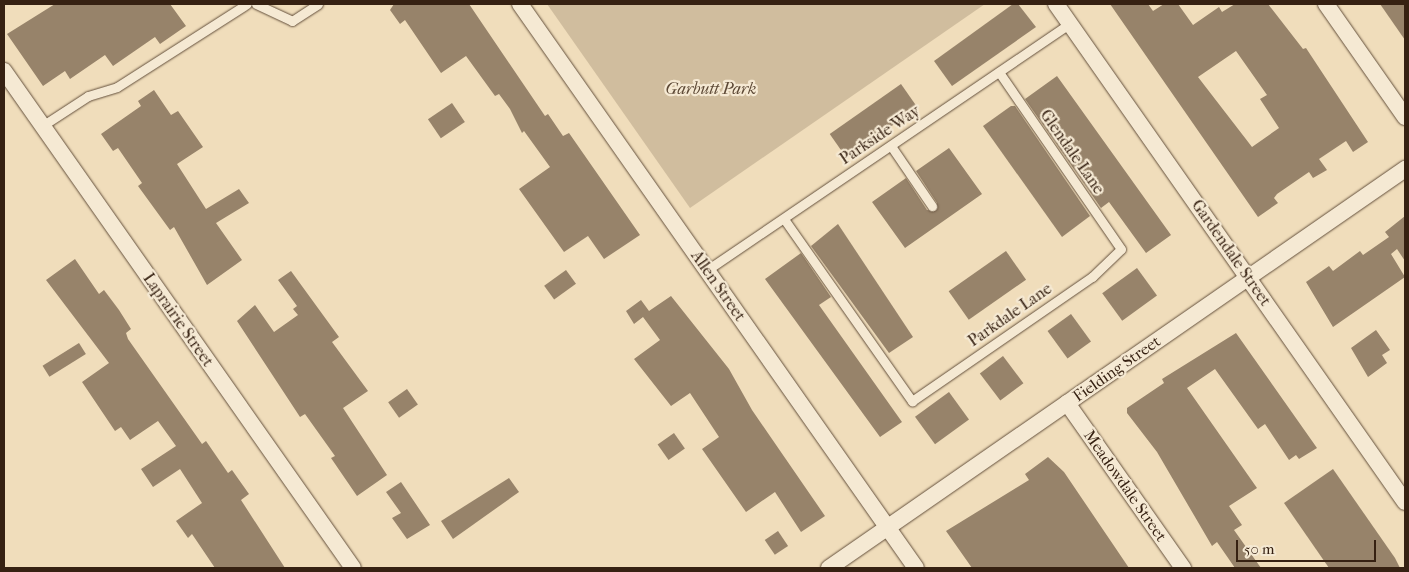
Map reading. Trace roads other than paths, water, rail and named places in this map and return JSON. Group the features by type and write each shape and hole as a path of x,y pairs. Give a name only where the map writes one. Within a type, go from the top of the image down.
{"street":[{"name":"Allen Street","path":"520,4 916,568"},
{"name":"Gardendale Street","path":"1056,4 1405,502"},
{"path":"1326,4 1405,117"},
{"name":"Laprairie Street","path":"4,72 352,568"},
{"name":"Fielding Street","path":"829,568 1250,279 1405,170"},
{"name":"Meadowdale Street","path":"1068,404 1183,568"}],"lane":[{"path":"42,126 88,96 117,87 247,4"},
{"path":"256,4 292,21 318,4"},
{"name":"Parkside Way","path":"707,270 1070,23"},
{"name":"Glendale Lane","path":"999,72 1121,249"},
{"path":"891,146 932,206"},
{"name":"Parkdale Lane","path":"784,219 912,402 1092,277 1121,249"}],"park label":[{"name":"Garbutt Park","path":"711,89"}]}
